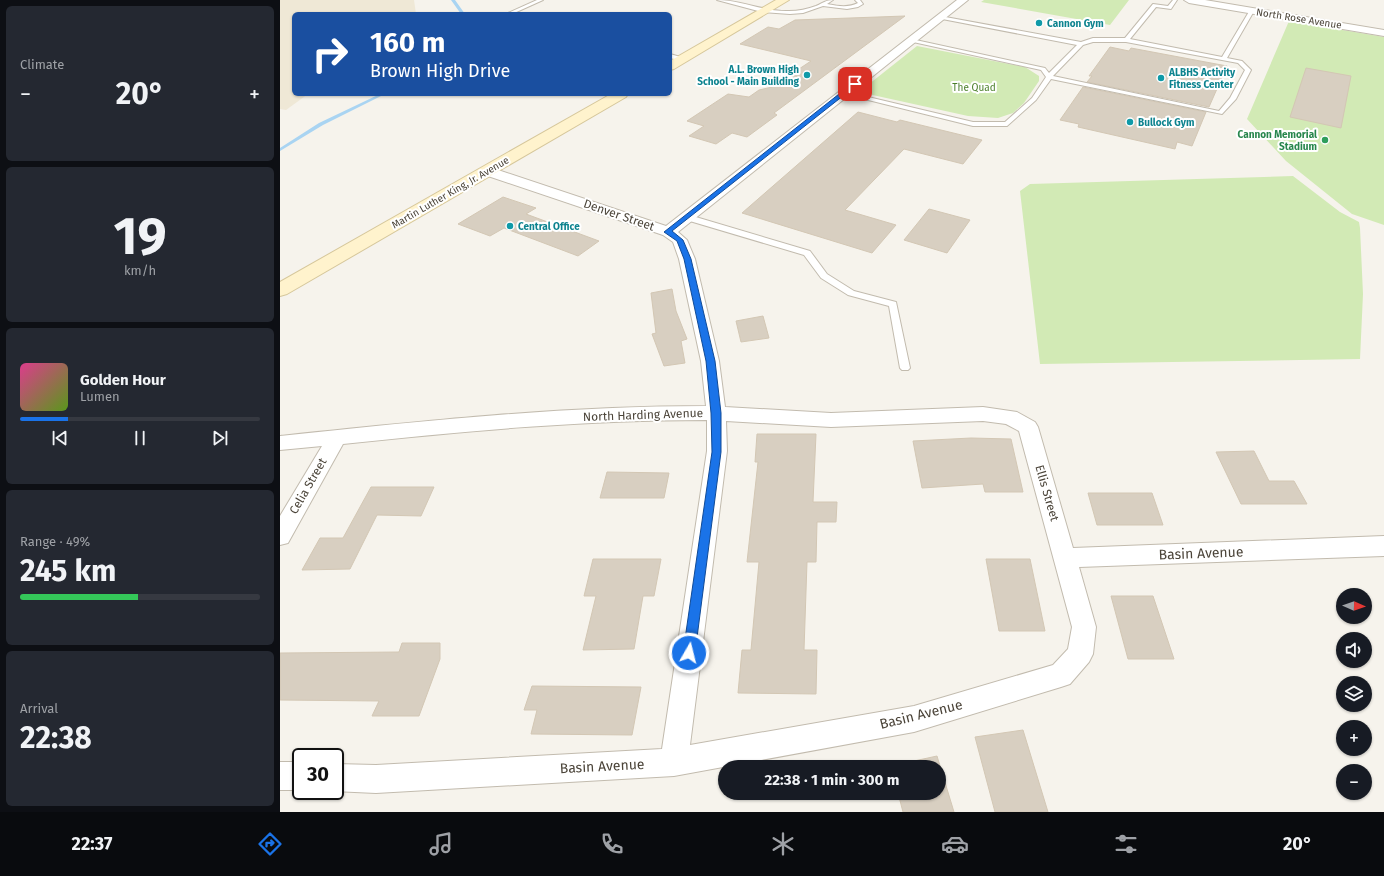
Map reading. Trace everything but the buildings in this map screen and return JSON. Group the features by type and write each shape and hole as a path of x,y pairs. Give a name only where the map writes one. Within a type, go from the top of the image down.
{"main road":[{"path":"672,65 784,0"},
{"name":"Martin Luther King, Jr. Avenue","path":"280,290 618,96"}],"street":[{"path":"668,232 963,0"},
{"name":"North Rose Avenue","path":"1189,0 1384,33"},
{"name":"Denver Street","path":"487,171 668,232 680,240 687,259 710,361 716,413 717,452 674,762"},
{"name":"North Harding Avenue","path":"280,443 470,424 645,413 716,413 831,420 983,414 1010,417 1028,427"},
{"name":"Ellis Street","path":"1028,427 1065,558"},
{"name":"Celia Street","path":"280,536 337,437"},
{"name":"Basin Avenue","path":"344,778 376,779 674,762 914,719 1061,675 1080,654 1084,627 1065,558 1384,546"},
{"path":"280,776 292,776"}],"lane":[{"path":"513,12 541,0"},
{"path":"719,0 766,10 776,14 812,10 831,0"},
{"path":"824,4 842,8 854,8 861,4 857,0"},
{"path":"1126,40 1156,5 1169,8 1175,0"},
{"path":"1223,59 1252,11"},
{"path":"940,18 1081,44"},
{"path":"843,93 973,124 1007,124 1034,99 1049,76 1081,44 1092,40 1126,40 1240,62 1248,70 1233,99 1220,113 1049,76 1043,69 913,40"},
{"path":"672,56 682,59"},
{"path":"686,217 808,253 824,276 851,293 893,304 905,368"}],"shaded area":[{"path":"280,0 414,0 416,12 292,12 292,96 305,96 286,110 280,109"}],"green space":[{"path":"984,0 1129,0 1110,25 981,2"},
{"name":"Cannon Memorial Stadium","path":"1289,21 1384,37 1384,225 1352,214 1286,161 1247,119"},
{"name":"The Quad","path":"917,46 1025,67 1039,76 1039,81 1024,103 1013,113 998,118 968,116 859,92"},
{"path":"1293,176 1340,212 1359,222 1363,294 1360,359 1040,364 1020,191 1030,184"}],"waterway":[{"path":"453,0 462,12"},
{"path":"280,150 321,124 379,96"}],"place":[{"name":"Cannon Gym","path":"1039,23"},
{"name":"A.L. Brown High School - Main Building","path":"807,75"},
{"name":"ALBHS Activity Fitness Center","path":"1161,78"},
{"name":"Bullock Gym","path":"1130,122"},
{"name":"Cannon Memorial Stadium","path":"1325,140"},
{"name":"Central Office","path":"510,226"}],"route":[{"path":"689,653 717,452 716,413 710,361 687,259 680,240 668,232 855,84"}]}
